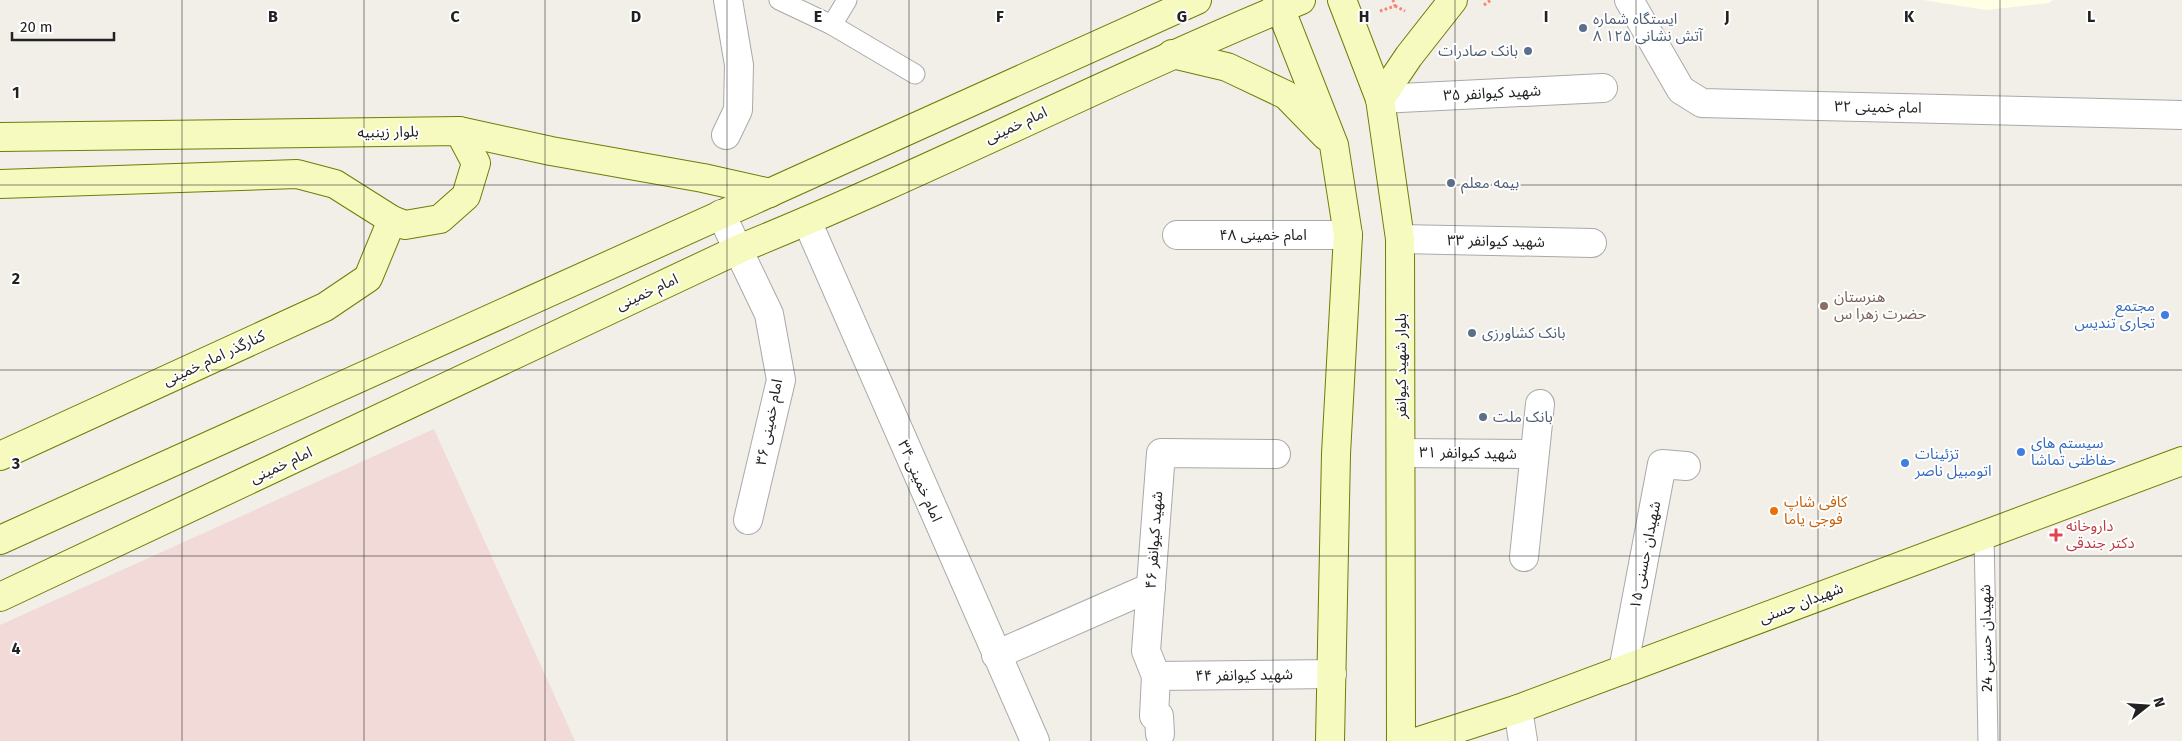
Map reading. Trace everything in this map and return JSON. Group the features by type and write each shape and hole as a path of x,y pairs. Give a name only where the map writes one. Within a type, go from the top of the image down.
{"main road":[{"path":"0,540 770,193 1149,11 1197,0"},
{"name":"بلوار شهید کیوانفر","path":"1342,0 1380,99 1400,239 1401,741"},
{"path":"1380,99 1409,56 1453,0"},
{"path":"1286,3 1334,145 1348,235 1336,454 1330,741"},
{"name":"امام خمینی","path":"0,597 739,249 807,221 1286,3"},
{"path":"1172,54 1227,67 1286,95 1334,145"},
{"path":"0,184 297,174 335,184 392,220 406,226 440,219 466,196 476,163 459,131"},
{"name":"بلوار زینبیه","path":"0,137 459,131 551,151 703,178 770,193"},
{"name":"کنارگذر امام خمینی","path":"0,456 325,307 368,278 392,220"},
{"name":"شهیدان حسنی","path":"1419,741 1518,709 2182,461"}],"street":[{"path":"726,135 738,110 739,65 728,0"},
{"name":"امام خمینی ۳۲","path":"1629,0 1681,90 1702,103 2182,115"},
{"name":"شهید کیوانفر ۳۵","path":"1380,99 1603,88"},
{"name":"امام خمینی ۳۶","path":"720,214 739,249 769,314 781,380 748,520"},
{"name":"امام خمینی ۳۴","path":"807,221 1035,741"},
{"name":"امام خمینی ۴۸","path":"1177,235 1348,235"},
{"name":"شهید کیوانفر ۳۳","path":"1400,239 1592,243"},
{"name":"شهید کیوانفر ۳۱","path":"1524,557 1540,404"},
{"name":"شهید کیوانفر ۴۶","path":"1160,734 1159,716 1154,716 1156,676 1146,651 1161,453 1276,454"},
{"name":"شهید کیوانفر ۳۱","path":"1401,453 1534,454"},
{"name":"شهیدان حسنی ۱۵","path":"1623,670 1662,464 1686,466"},
{"path":"996,655 1151,588"},
{"name":"شهید کیوانفر ۴۴","path":"1156,676 1332,674"},
{"path":"1518,709 1523,741"}],"lane":[{"path":"779,0 832,25 914,74"},
{"path":"832,25 847,0"},
{"name":"شهیدان حسنی 24","path":"1984,534 1988,741"}],"shaded area":[{"path":"1923,0 2053,0 2049,3 1986,10"},
{"path":"434,429 575,741 0,741 0,625"}],"place":[{"name":"ایستگاه شماره ۸ آتش نشانی ۱۲۵","path":"1583,28"},
{"name":"بانک صادرات","path":"1528,51"},
{"name":"بیمه معلم","path":"1451,183"},
{"name":"هنرستان حضرت زهرا س","path":"1824,306"},
{"name":"مجتمع تجاری تندیس","path":"2165,315"},
{"name":"بانک کشاورزی","path":"1472,333"},
{"name":"بانک ملت","path":"1483,417"},
{"name":"سیستم های حفاظتی تماشا","path":"2021,452"},
{"name":"تزئینات اتومبیل ناصر","path":"1905,463"},
{"name":"کافی شاپ فوجی یاما","path":"1774,511"},
{"name":"داروخانه دکتر جندقی","path":"2056,535"}]}
